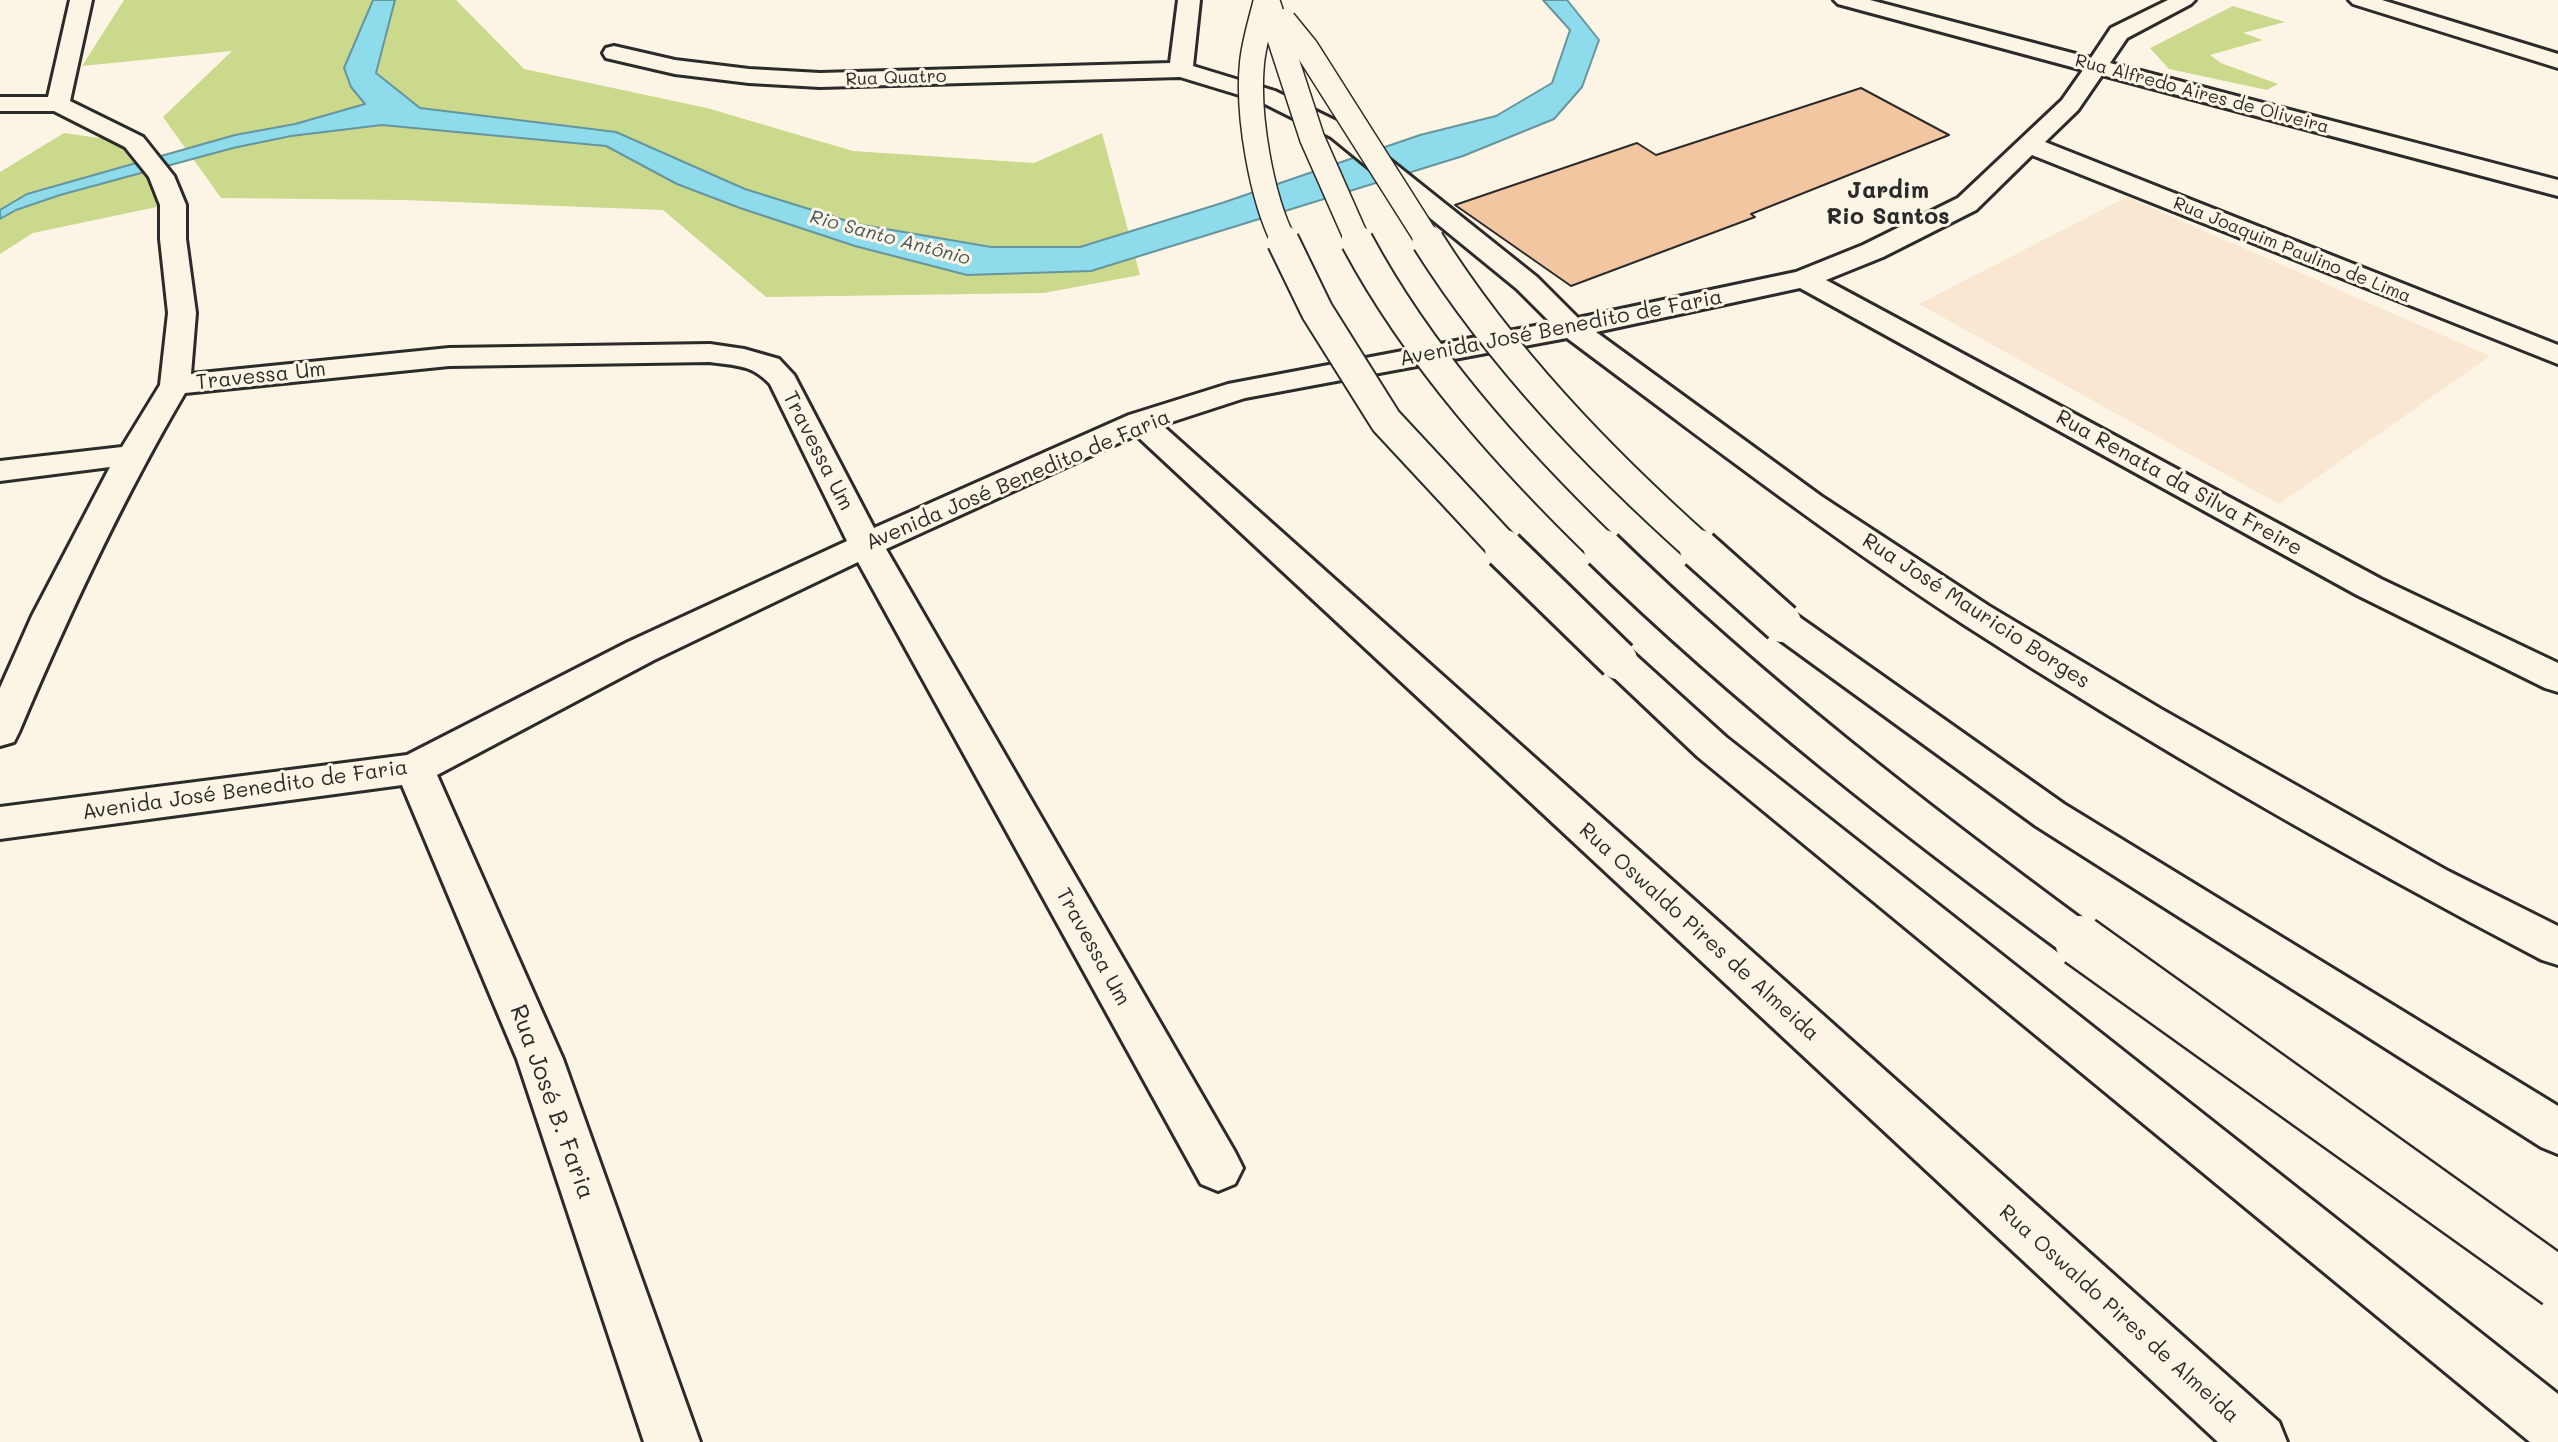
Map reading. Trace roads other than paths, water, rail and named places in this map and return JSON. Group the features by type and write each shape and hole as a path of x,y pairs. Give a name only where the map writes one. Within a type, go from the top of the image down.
{"main road":[{"path":"58,104 81,0"},
{"path":"1181,70 1189,0"},
{"path":"1267,0 1306,48 1439,258 1489,328 1548,401 1660,514 1782,622 2050,815 2558,1132"},
{"path":"1267,0 1252,63 1252,114 1256,151 1280,235 1317,311 1387,421 1530,576 1712,747 2558,1429"},
{"path":"1267,0 1310,138 1341,210 1374,271 1407,323 1458,390 1508,450 1599,547 1701,642 1912,816 2558,1283"},
{"name":"Rua Alfredo Aires de Oliveira","path":"1845,0 2558,188"},
{"name":"Avenida José Benedito de Faria","path":"0,822 415,769 641,651 866,545 1140,422 1240,390 1572,328 1804,279 1873,251 1967,204 2070,105 2119,33 2184,0"},
{"path":"2360,0 2558,61"},
{"name":"Rua Quatro","path":"614,53 675,67 749,76 820,80 1181,70"},
{"name":"Rua José Mauricio Borges","path":"1181,70 1267,96 1339,132 1527,283 1572,328 1809,503 1976,615 2147,719 2433,883 2558,947"},
{"path":"0,104 58,104 134,142 161,176 173,205 173,239 182,313 175,385 133,454 50,615 0,732"},
{"name":"Rua Joaquim Paulino de Lima","path":"2027,144 2558,355"},
{"name":"Rua Renata da Silva Freire","path":"1804,279 2369,587 2558,679"},
{"name":"Travessa Um","path":"175,385 449,357 710,353 768,365 783,381 866,545 1218,1168"},
{"name":"Rua Oswaldo Pires de Almeida","path":"1140,422 2259,1442"},
{"path":"0,471 133,454"},
{"name":"Rua José B. Faria","path":"415,769 540,1059 672,1442"}],"water":[{"name":"Rio Santo Antônio","path":"373,0 395,0 376,73 420,108 616,132 745,189 857,224 991,247 1080,247 1222,203 1420,135 1496,116 1552,83 1570,30 1543,0 1567,0 1599,40 1582,87 1554,119 1463,156 1091,271 967,275 855,246 740,208 677,184 606,146 382,125 291,136 233,148 60,195 16,210 0,219 0,210 27,194 235,135 295,124 365,104 351,87 344,68"}],"district":[{"name":"Jardim Rio Santos","path":"1888,204"}]}
